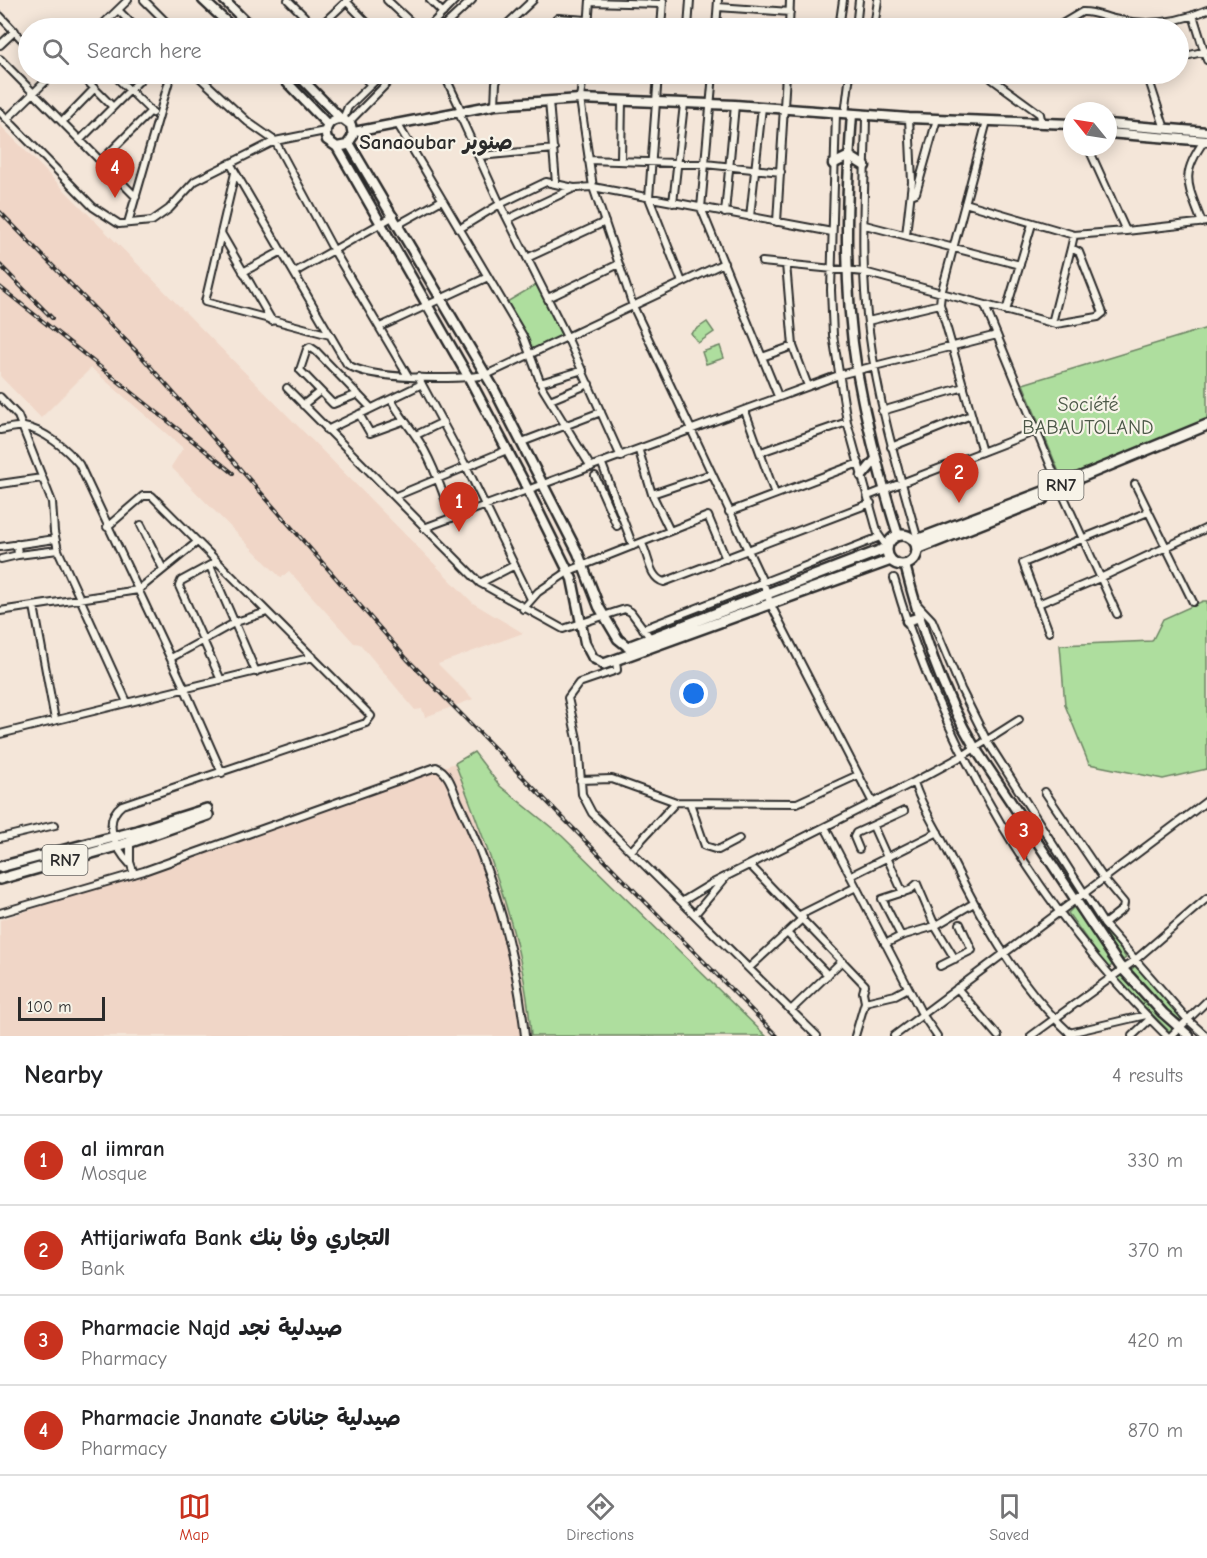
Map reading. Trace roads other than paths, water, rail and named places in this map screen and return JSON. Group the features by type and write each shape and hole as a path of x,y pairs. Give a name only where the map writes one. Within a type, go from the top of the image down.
{"main road":[{"name":"RN7","path":"1060,489 1207,425"},
{"name":"RN7","path":"916,543 1207,430"},
{"path":"604,664 891,560 904,565 914,559 916,543 907,536 898,535 892,538 887,548 628,647"},
{"path":"887,548 891,560"},
{"name":"RN7","path":"0,879 207,812"},
{"name":"RN7","path":"0,867 115,842"}],"street":[{"path":"110,18 128,0"},
{"path":"144,0 162,18"},
{"path":"203,0 222,18"},
{"path":"224,0 242,18"},
{"path":"288,0 307,18"},
{"path":"387,0 406,18"},
{"path":"430,0 443,13"},
{"path":"438,18 455,0"},
{"path":"453,18 472,0"},
{"path":"514,18 533,0"},
{"path":"689,18 690,0"},
{"path":"790,0 790,18"},
{"path":"840,18 843,0"},
{"path":"857,18 859,0"},
{"path":"875,18 878,0"},
{"path":"328,18 347,1 363,18"},
{"path":"589,18 590,1 662,2 661,18"},
{"path":"717,18 718,3 790,12"},
{"path":"118,10 126,18"},
{"path":"1181,18 1207,10"},
{"path":"1070,18 1086,11 1108,18"},
{"path":"1194,15 1207,60"},
{"path":"0,16 18,34"},
{"path":"0,45 15,31"},
{"path":"1189,55 1206,51"},
{"path":"0,59 18,78"},
{"path":"24,84 136,197"},
{"path":"7,119 42,84"},
{"path":"89,84 113,107"},
{"path":"122,84 157,118"},
{"path":"80,140 136,84"},
{"path":"128,223 168,84"},
{"path":"207,84 248,122 275,141 333,249 408,376"},
{"path":"288,84 326,128 327,140 337,147 469,378 568,571 578,597 588,649 595,660 604,664"},
{"path":"307,84 354,132"},
{"path":"0,112 93,207 111,221 119,224 152,221 169,209 195,181 275,141 326,128 344,120 385,84"},
{"path":"449,84 500,204 548,298 621,457"},
{"path":"495,105 496,84"},
{"path":"582,84 580,99 593,187 633,306 763,582 771,605 873,803"},
{"path":"657,84 649,198 682,282"},
{"path":"712,84 701,208 778,396"},
{"path":"777,222 785,84"},
{"path":"848,84 833,164 832,316 839,375 848,422 880,537 887,548"},
{"path":"999,84 1040,114 1042,124"},
{"path":"1150,84 1165,129"},
{"path":"344,120 348,107 371,85"},
{"path":"62,122 94,89"},
{"path":"354,132 460,110 580,99 735,105 866,116 1063,126"},
{"path":"621,160 622,100"},
{"path":"549,101 556,183"},
{"path":"673,203 684,104"},
{"path":"725,213 735,105"},
{"path":"750,217 762,107"},
{"path":"101,161 151,111"},
{"path":"844,114 849,156 848,270 857,370 876,459 898,535"},
{"path":"866,116 864,272 868,321 882,411 916,543"},
{"path":"906,235 911,195 912,150 909,118"},
{"path":"911,195 917,191 937,119"},
{"path":"982,452 940,304 987,122"},
{"path":"397,123 523,336 540,383 591,467"},
{"path":"1117,125 1165,129 1206,138"},
{"path":"337,147 349,143 354,132"},
{"path":"1117,133 1206,138"},
{"path":"965,203 1074,235 1205,222 1188,182 1188,174 1189,162 1206,138"},
{"path":"349,143 399,224 486,375 584,565 597,603 620,641 628,647"},
{"path":"480,156 554,149"},
{"path":"833,164 849,156"},
{"path":"849,156 865,166"},
{"path":"1092,156 1126,231"},
{"path":"588,160 705,164 781,172"},
{"path":"230,163 347,364 357,370 408,376 420,380 486,375 724,263"},
{"path":"235,173 205,302 330,335"},
{"path":"459,229 500,204 546,182 574,188 593,187 832,232"},
{"path":"508,219 574,188"},
{"path":"399,224 442,200"},
{"path":"295,272 394,216"},
{"path":"527,258 605,222"},
{"path":"1006,311 1032,224"},
{"path":"865,225 1020,265"},
{"path":"220,232 272,321"},
{"path":"1052,323 1074,235"},
{"path":"762,262 864,272 1052,323 1094,318 1102,313 1079,252 1071,248"},
{"path":"243,272 282,251"},
{"path":"548,298 619,264"},
{"path":"786,264 793,346 808,386"},
{"path":"380,327 488,277"},
{"path":"868,321 940,304"},
{"path":"985,306 1060,489 1117,614"},
{"path":"424,528 527,489 639,451 745,411 778,396 839,375 874,365 951,349 997,335"},
{"path":"762,357 793,346"},
{"path":"358,394 333,404 319,392 300,369 307,350 313,348 358,394 371,408"},
{"path":"335,371 347,364"},
{"path":"540,383 582,370"},
{"path":"327,430 391,399 420,380"},
{"path":"420,380 467,468 531,599"},
{"path":"550,400 589,384"},
{"path":"882,411 964,387"},
{"path":"287,388 480,583 560,629 582,625 625,609 631,612 651,639"},
{"path":"303,405 319,392"},
{"path":"0,397 18,416 53,508 58,550 127,702"},
{"path":"391,399 403,421 416,435 437,478 452,518"},
{"path":"745,411 775,494"},
{"path":"522,442 601,412"},
{"path":"358,414 370,433 403,421"},
{"path":"891,447 970,415"},
{"path":"416,435 443,422"},
{"path":"761,452 848,422"},
{"path":"0,430 21,426 56,442 74,458 83,471 107,526 171,657 222,773"},
{"path":"868,496 1036,431"},
{"path":"396,496 507,450"},
{"path":"639,451 652,494 670,531"},
{"path":"862,476 876,459"},
{"path":"602,464 633,546"},
{"path":"729,512 859,464"},
{"path":"652,494 711,474"},
{"path":"594,476 617,526"},
{"path":"0,484 42,478"},
{"path":"1135,484 1192,602"},
{"path":"107,526 148,494 370,713 369,721 222,773 122,805 112,819 115,842 134,874"},
{"path":"604,498 613,495"},
{"path":"642,544 653,573 660,581 726,559 870,503"},
{"path":"1049,632 1023,563 1148,512"},
{"path":"523,609 531,599 568,571 642,544 708,516 726,559"},
{"path":"141,525 163,569"},
{"path":"1038,604 1207,528"},
{"path":"643,629 880,537"},
{"path":"55,539 17,544 0,549 1,559 58,550"},
{"path":"0,611 138,590 196,543"},
{"path":"17,544 18,555"},
{"path":"216,562 181,581 179,586 220,678"},
{"path":"904,565 943,683 975,748 1123,969 1189,1036"},
{"path":"210,566 256,672"},
{"path":"480,583 513,566"},
{"path":"894,578 906,621 940,706 964,755 1005,828 1062,911 1111,977 1169,1036 1207,1001"},
{"path":"915,603 932,620 961,689 987,741 1104,924 1134,962 1206,1036"},
{"path":"34,606 55,720"},
{"path":"171,657 202,638 236,622 267,612"},
{"path":"906,621 920,617"},
{"path":"0,734 220,678 256,672 313,657"},
{"path":"616,660 618,668 615,671 579,683 569,694 568,706 578,743 580,780 587,806 817,1036"},
{"path":"683,902 964,755 1019,720"},
{"path":"0,913 134,874 430,767 439,768 446,774 471,828 496,895 519,984 525,1036"},
{"path":"580,780 612,779 676,802 797,803 858,775"},
{"path":"914,782 974,903 1004,954 1053,1018 1071,1034 1148,1017"},
{"path":"1045,792 1104,879 1125,905 1104,924"},
{"path":"894,1036 1207,801"},
{"path":"633,850 676,802"},
{"path":"690,803 701,841 708,848 718,850 739,839"},
{"path":"859,849 854,835 904,811"},
{"path":"0,838 55,825"},
{"path":"873,826 903,893"},
{"path":"825,827 908,988 937,1036"},
{"path":"850,876 938,832"},
{"path":"129,838 130,864"},
{"path":"750,865 865,985 863,992 866,1002 855,1036"},
{"path":"695,914 727,877"},
{"path":"901,936 882,900 903,893 917,885 935,926 955,959"},
{"path":"749,968 801,917 856,887"},
{"path":"1031,1036 1134,962 1207,898"},
{"path":"885,944 901,936 935,926 974,903"},
{"path":"940,966 972,949 960,924"},
{"path":"787,933 828,975"},
{"path":"791,1010 842,961"},
{"path":"866,1002 895,995 908,988"},
{"path":"957,988 998,1036"},
{"path":"1132,1036 1148,1017"}],"railway":[{"path":"0,212 141,356 407,659 777,1036"},
{"path":"0,265 52,318"},
{"path":"0,287 233,473"}],"place":[{"name":"Pharmacie Jnanate صيدلية جنانات","path":"115,198"},
{"name":"Attijariwafa Bank التجاري وفا بنك","path":"959,503"},
{"name":"al iimran","path":"459,532"},
{"name":"Pharmacie Najd صيدلية نجد","path":"1024,861"}],"district":[{"name":"Sanaoubar صنوبر","path":"436,142"}],"park label":[{"name":"Société BABAUTOLAND","path":"1088,416"}]}
